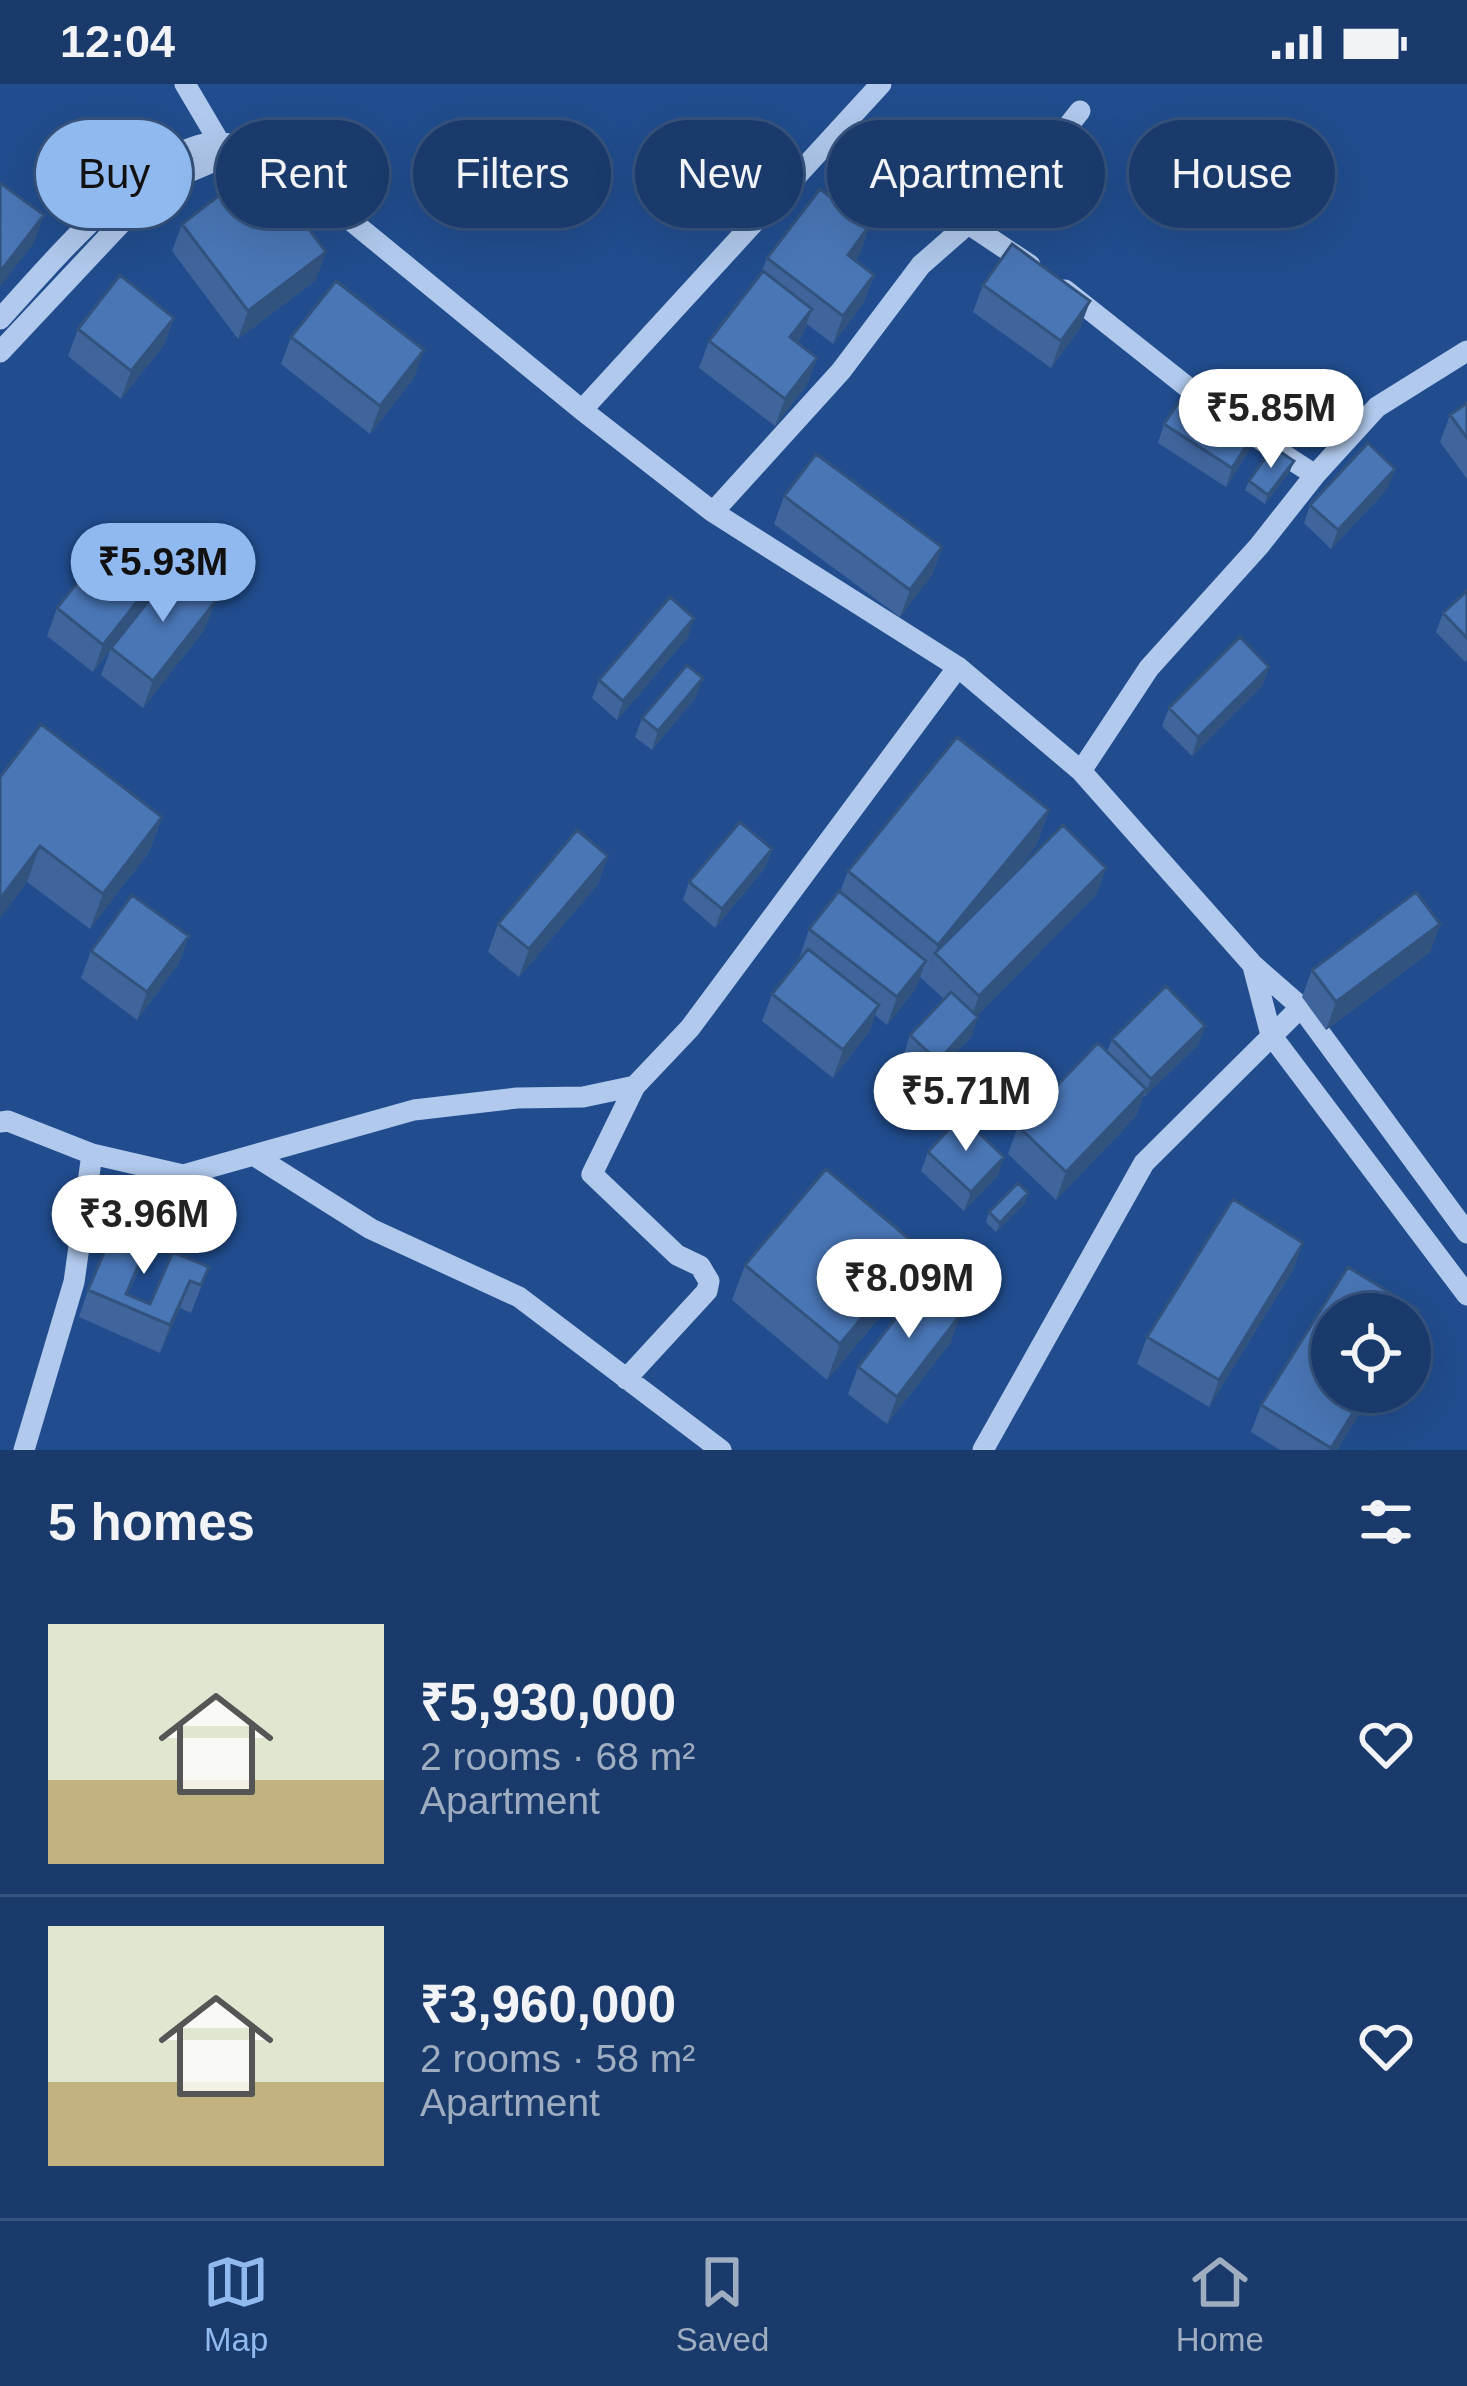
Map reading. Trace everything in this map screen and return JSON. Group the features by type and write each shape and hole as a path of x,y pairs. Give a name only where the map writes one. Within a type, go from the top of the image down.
{"street":[{"path":"185,84 216,130"},
{"path":"582,410 881,84"},
{"path":"1073,120 1080,111"},
{"path":"0,319 130,184 189,149 216,150"},
{"path":"0,352 139,204 170,180 216,157"},
{"path":"360,228 713,512 958,667 1081,771 1253,965 1301,1007 1467,1233"},
{"path":"713,512 841,371 921,265 966,228"},
{"path":"974,228 1108,321 1161,369 1246,432 1315,475"},
{"path":"1081,771 1149,668 1377,407 1467,351"},
{"path":"626,1379 707,1291 709,1281 700,1266 677,1256 592,1174 635,1086 690,1028 958,667"},
{"path":"1253,965 1271,1034 1467,1295"},
{"path":"983,1450 1144,1163 1301,1007"},
{"path":"0,1122 92,1154 183,1175 414,1110 517,1098 583,1097 635,1086"},
{"path":"24,1450 74,1282 92,1154"},
{"path":"255,1156 371,1229 518,1297 721,1450"},
{"path":"1382,1178 1411,1157"}],"building":[{"path":"0,183 36,209 36,225 0,272"},
{"path":"820,189 827,194 827,228 868,228 848,255 874,275 843,316 767,258 790,228 803,228 803,211"},
{"path":"216,198 216,228 308,228 326,252 248,311 185,228 192,228 192,216"},
{"path":"1012,244 1090,301 1061,341 983,285"},
{"path":"763,271 812,309 790,337 817,358 785,399 709,341"},
{"path":"120,275 174,318 131,371 78,329"},
{"path":"336,281 424,350 380,406 291,337"},
{"path":"1193,381 1260,425 1232,468 1164,424"},
{"path":"1467,403 1467,438 1450,415"},
{"path":"1368,443 1395,469 1338,530 1310,505"},
{"path":"1273,447 1294,461 1268,495 1249,481"},
{"path":"816,454 942,547 910,590 784,496"},
{"path":"120,529 166,565 103,645 57,608"},
{"path":"174,569 215,602 153,681 111,648"},
{"path":"1467,591 1467,638 1443,613"},
{"path":"670,597 694,618 623,701 599,680"},
{"path":"1240,637 1269,667 1198,737 1169,708"},
{"path":"687,665 703,678 658,731 642,718"},
{"path":"41,724 162,817 103,894 40,846 0,899 0,777"},
{"path":"957,737 1049,810 938,945 848,871"},
{"path":"740,822 772,849 722,909 689,882"},
{"path":"1063,825 1106,868 979,996 935,953"},
{"path":"577,830 608,856 529,949 498,924"},
{"path":"839,891 926,961 897,997 809,929"},
{"path":"1416,892 1440,924 1336,1002 1312,970"},
{"path":"132,895 189,936 147,992 91,951"},
{"path":"808,949 879,1005 843,1050 772,994"},
{"path":"1166,986 1205,1026 1151,1079 1112,1039"},
{"path":"951,992 978,1017 938,1061 910,1035"},
{"path":"1098,1043 1146,1089 1066,1172 1018,1126"},
{"path":"961,1116 1004,1157 971,1192 928,1152"},
{"path":"826,1169 920,1248 840,1344 745,1265"},
{"path":"1018,1183 1028,1193 1000,1223 989,1212"},
{"path":"1233,1199 1303,1243 1219,1380 1147,1337"},
{"path":"115,1227 149,1241 126,1294 150,1304 173,1252 209,1267 201,1285 190,1281 170,1325 88,1290"},
{"path":"1348,1267 1390,1293 1332,1293"},
{"path":"921,1285 961,1314 897,1397 858,1367"},
{"path":"1311,1326 1311,1413 1353,1413 1331,1448 1261,1405"}]}
